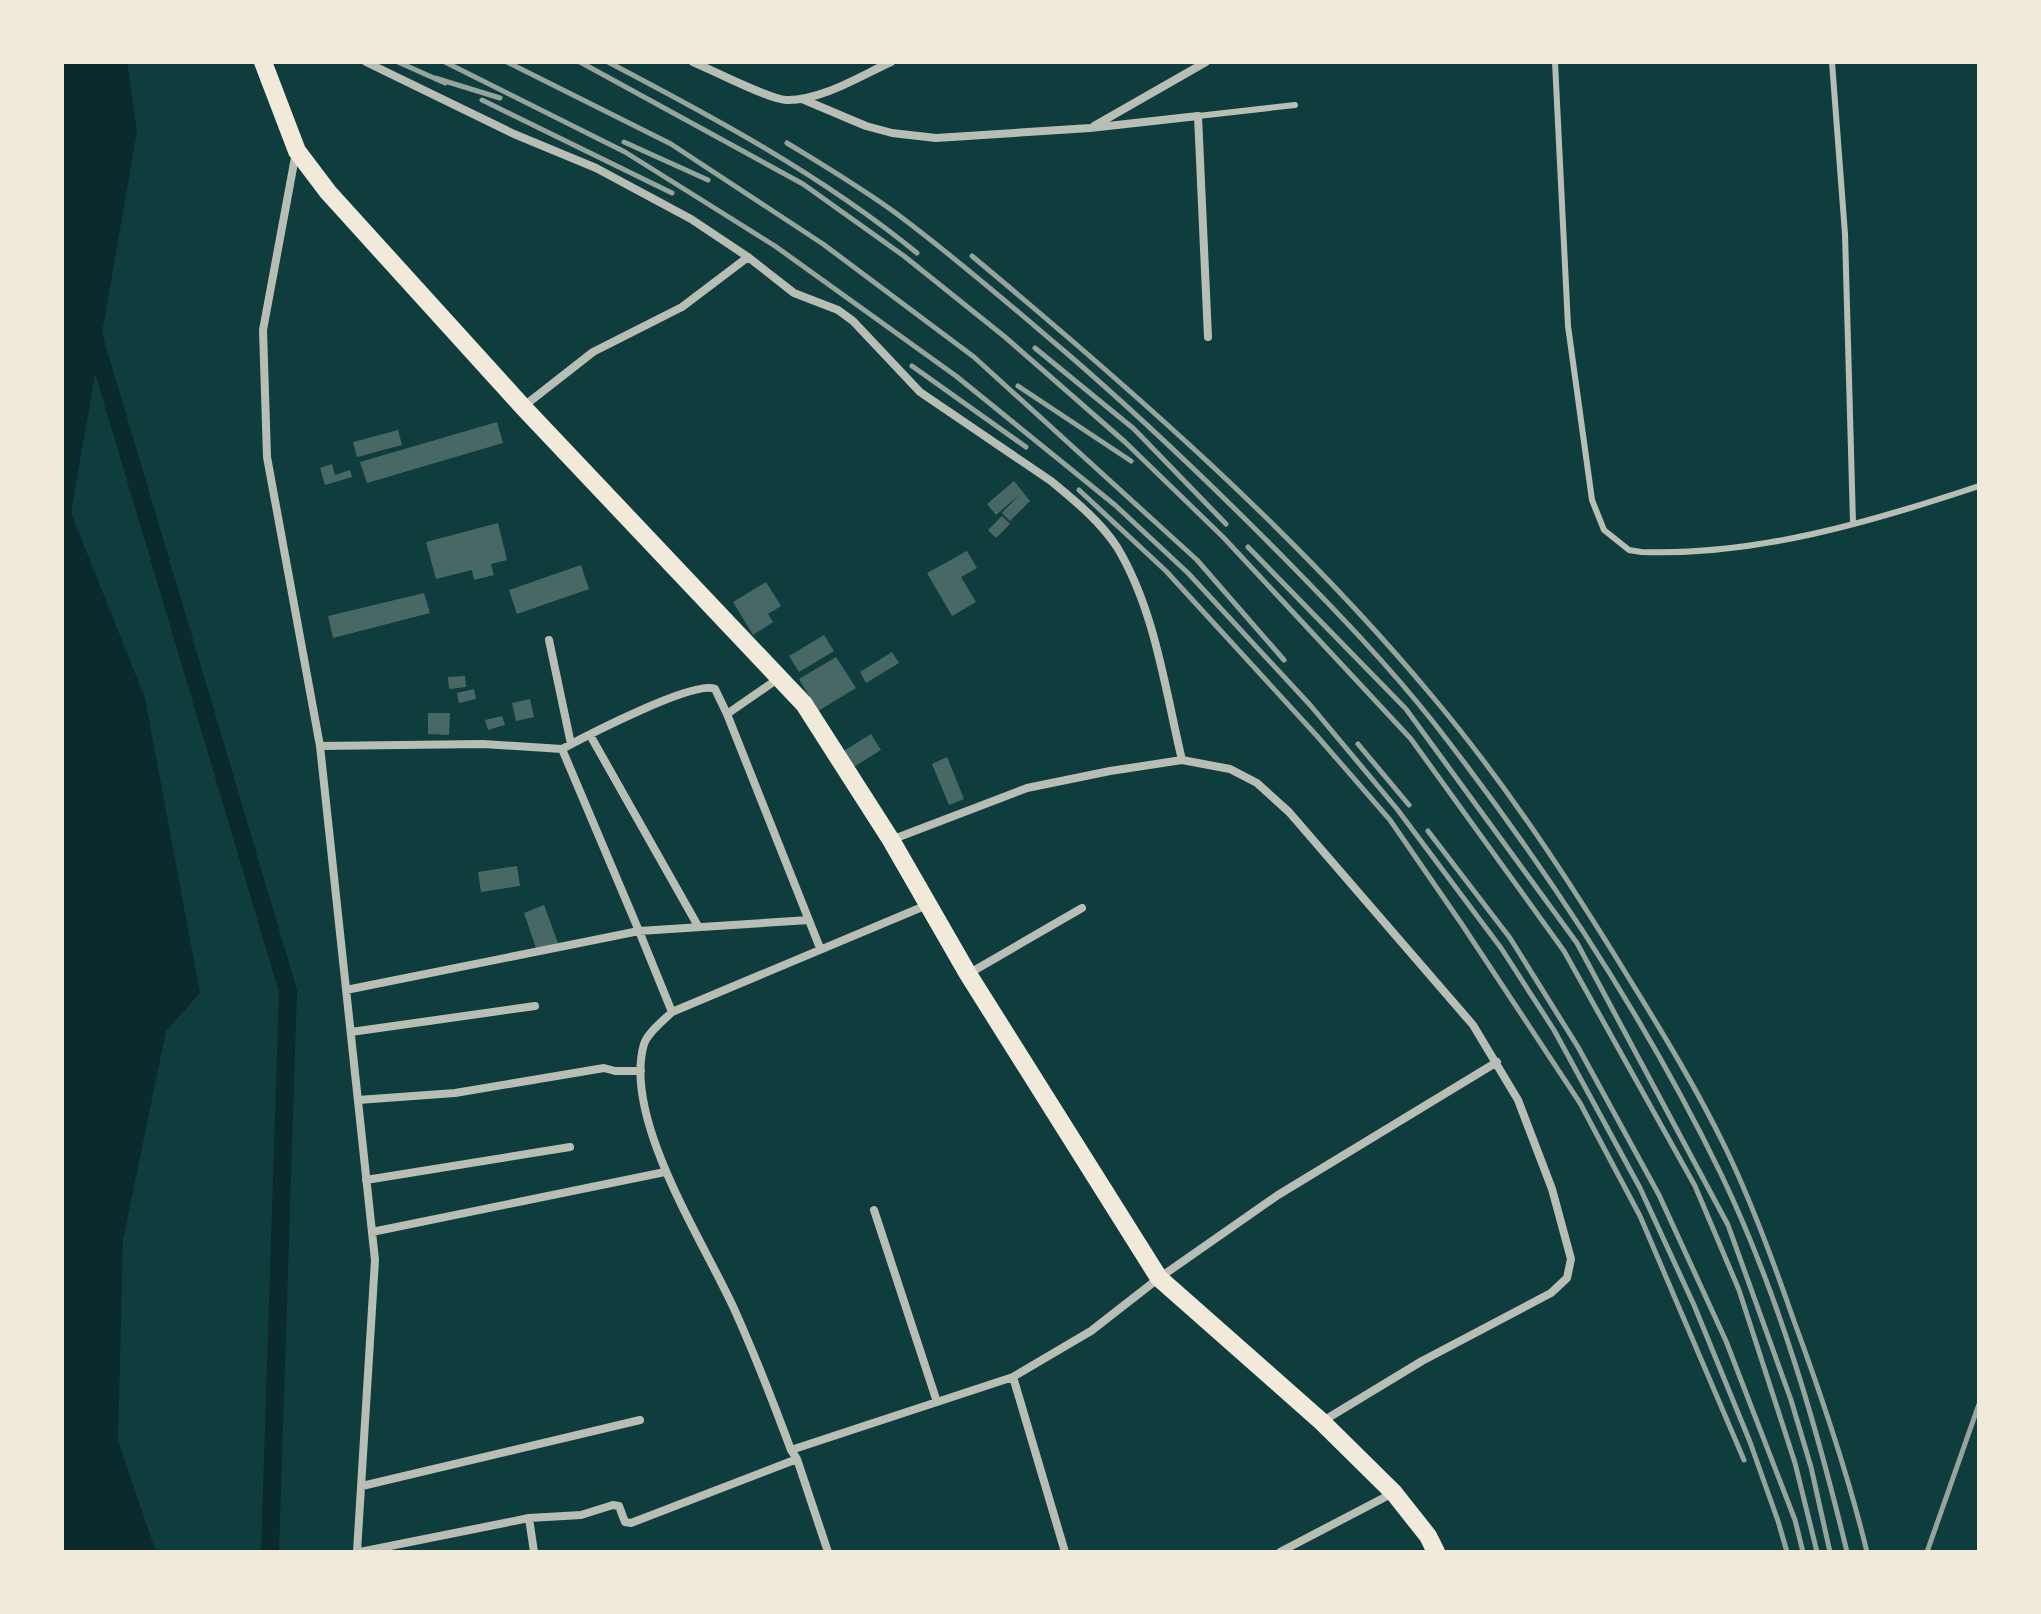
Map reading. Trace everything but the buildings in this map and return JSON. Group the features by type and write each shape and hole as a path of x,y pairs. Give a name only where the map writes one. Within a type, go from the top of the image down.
{"main road":[{"path":"263,62 297,151 328,192 523,407 804,704 891,840 968,974 1159,1278 1322,1422 1394,1493 1428,1536 1436,1552"}],"street":[{"path":"366,62 514,134 607,174 691,219 794,293 838,310 853,321 920,392 1051,481 1087,512 1115,545 1140,592 1182,760"},
{"path":"693,62 782,100 802,99 891,62"},
{"path":"1090,128 1206,62"},
{"path":"802,99 866,126 892,133 936,138 1090,128 1198,116 1208,337"},
{"path":"297,151 263,330 267,457 320,746 375,1260 358,1552 529,1518 581,1515 613,1505 619,1506 625,1522 631,1523 797,1459"},
{"path":"523,407 593,352 682,307 748,257"},
{"path":"549,640 566,746 672,1012"},
{"path":"727,714 781,677"},
{"path":"320,746 566,746 645,709 703,688 715,689 820,948"},
{"path":"590,735 698,926"},
{"path":"891,840 1027,788 1182,760 1230,769 1257,783 1289,812 1473,1025 1518,1100 1552,1189 1571,1259 1567,1278 1551,1293 1422,1361 1322,1422"},
{"path":"828,1552 797,1459 735,1311 665,1172 644,1105 641,1071 645,1042 672,1012 927,905"},
{"path":"968,974 1082,908"},
{"path":"346,990 639,931 809,920"},
{"path":"351,1032 535,1006"},
{"path":"791,1450 1013,1377 1091,1331 1159,1278 1278,1195 1497,1062"},
{"path":"358,1100 455,1093 604,1068 641,1071"},
{"path":"366,1180 570,1147"},
{"path":"372,1232 665,1172"},
{"path":"874,1210 937,1402"},
{"path":"1013,1377 1065,1552"},
{"path":"362,1486 640,1420"},
{"path":"1280,1552 1394,1493"},
{"path":"529,1518 534,1552"}],"lane":[{"path":"1555,62 1570,346 1592,500 1604,530 1629,550 1659,553 1783,540 1979,486"},
{"path":"1832,62 1845,234 1853,523"},
{"path":"1198,116 1295,105"}],"water":[{"path":"62,62 127,62 137,131 71,513 145,698 200,993 166,1031 123,1240 118,1440 156,1552 62,1552"}],"waterway":[{"path":"92,331 288,991 270,1552"}],"railway":[{"path":"398,62 445,83"},
{"path":"445,62 625,152 775,246 956,376 1115,505 1188,573 1311,706 1397,809 1501,948 1554,1030 1640,1188 1694,1305 1750,1442 1787,1552"},
{"path":"507,62 671,144 823,244 974,357 1197,560 1284,660"},
{"path":"580,62 803,184 904,256 1005,337 1125,442 1223,537 1411,739 1564,951 1695,1186 1739,1290 1795,1463 1817,1552"},
{"path":"608,62 806,173 917,253"},
{"path":"435,78 500,98"},
{"path":"482,100 672,193"},
{"path":"624,142 708,180"},
{"path":"787,143 873,197 922,233 1063,350 1149,427 1260,534 1363,640 1417,702 1474,776 1552,885 1625,997 1721,1174 1778,1312 1822,1456 1847,1552"},
{"path":"972,256 1153,412 1326,578 1460,730 1537,835 1668,1042 1736,1170 1815,1378 1867,1552"},
{"path":"1035,348 1134,429 1226,524"},
{"path":"912,366 1026,447"},
{"path":"1018,386 1131,461"},
{"path":"1079,490 1166,571 1317,736 1390,820 1461,923 1580,1103 1640,1216 1744,1460"},
{"path":"1248,547 1406,709 1577,943 1728,1225 1791,1400 1811,1467 1830,1552"},
{"path":"1358,744 1409,805"},
{"path":"1428,831 1510,938 1578,1047 1659,1195 1726,1341 1795,1520 1803,1552"},
{"path":"1927,1552 1979,1404"}]}
